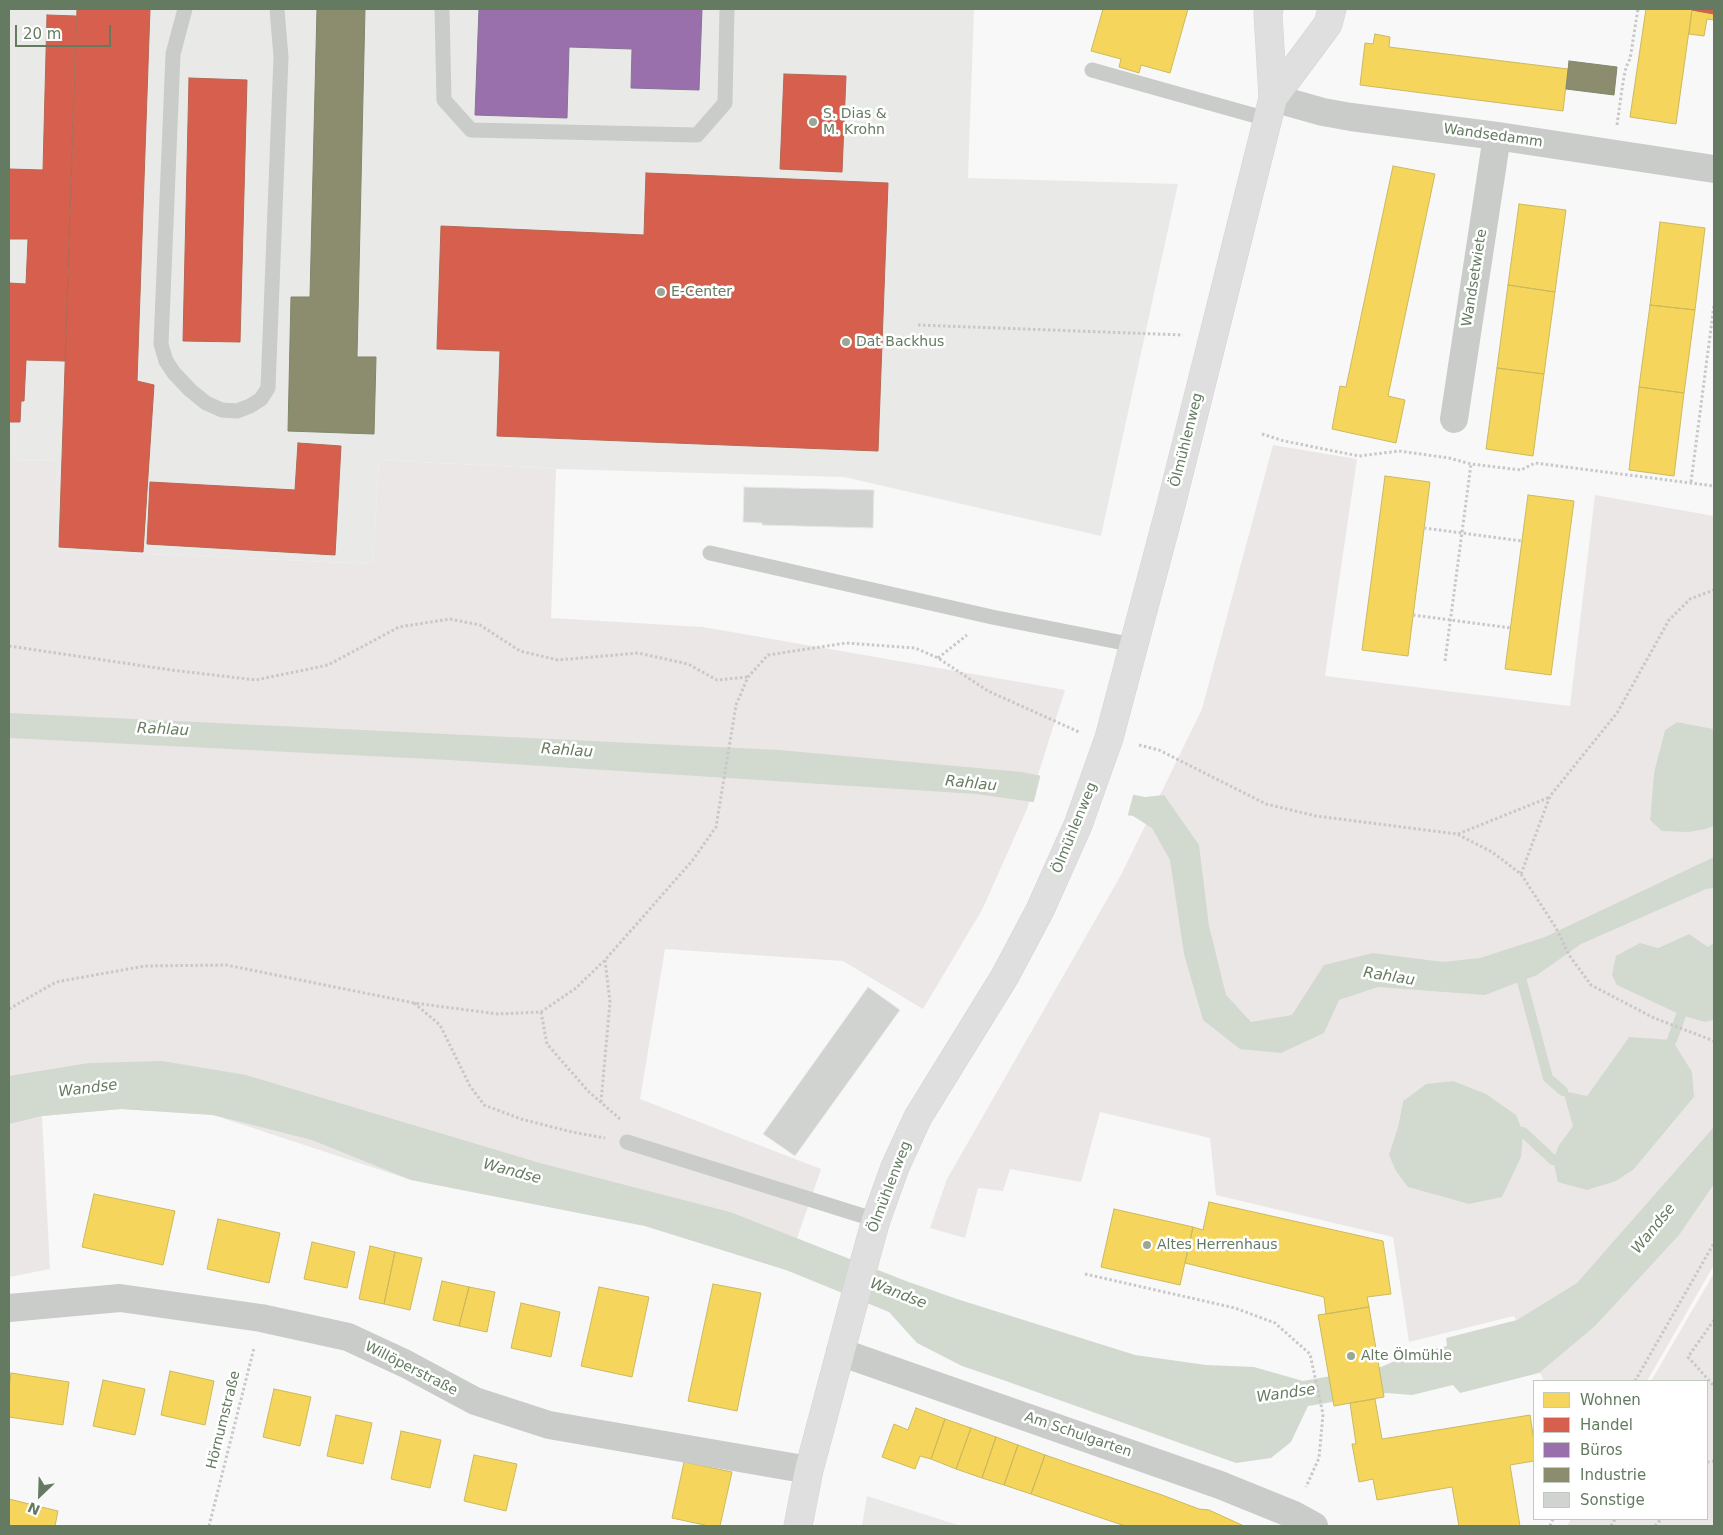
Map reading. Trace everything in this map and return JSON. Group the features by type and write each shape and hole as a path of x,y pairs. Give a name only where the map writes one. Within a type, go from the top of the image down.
{"main road":[{"name":"Ölmühlenweg","path":"798,1526 809,1470 852,1306 876,1220 895,1167 918,1117 1009,968 1040,910 1078,825 1098,773 1134,645 1270,109 1269,9"},
{"name":"Ölmühlenweg","path":"1270,109 1328,24 1332,9"}],"street":[{"name":"Wandsedamm","path":"1270,109 1316,110 1714,169"},
{"name":"Wandsetwiete","path":"1454,419 1497,136"},
{"name":"Willöperstraße","path":"9,1308 120,1298 261,1318 348,1337 406,1364 474,1401 549,1425 809,1470"},
{"name":"Am Schulgarten","path":"840,1352 1220,1485 1304,1521"}],"lane":[{"path":"185,9 173,54 161,344 166,361 190,390 206,403 222,410 237,411 261,399 268,388 281,58 277,9"},
{"path":"442,9 444,100 471,130 698,135 726,103 727,9"},
{"path":"1092,70 1270,109"},
{"path":"710,553 992,617 1134,645"},
{"path":"627,1142 876,1220"}],"path":[{"path":"1614,153 1623,82 1630,59 1638,9"},
{"path":"1691,482 1714,305"},
{"path":"918,325 1213,336"},
{"path":"1262,434 1284,441 1359,456 1399,450 1449,458 1471,464 1521,470 1535,463 1714,486"},
{"path":"1445,661 1471,464"},
{"path":"1424,528 1522,541"},
{"path":"1521,874 1550,796 1617,713 1669,620 1690,599 1714,590"},
{"path":"1413,615 1511,628"},
{"path":"9,646 170,670 256,680 328,665 399,627 450,619 480,625 520,651 558,660 638,653 688,664 717,680 748,677"},
{"path":"9,1009 56,982 145,966 226,965 414,1003 498,1014 541,1012 576,988 605,960 692,861 716,827 736,705 748,677 768,655 846,643 915,648 938,658 988,691 1074,731 1160,750 1266,804 1316,816 1457,834 1492,852 1521,874 1556,928 1569,955 1591,985 1654,1018 1714,1040"},
{"path":"1457,834 1550,796"},
{"path":"601,1102 610,1002 605,960"},
{"path":"414,1003 440,1026 470,1086 484,1105 529,1121 572,1132 627,1142 620,1120 588,1091 547,1044 541,1012"},
{"path":"1636,1380 1714,1243"},
{"path":"1085,1274 1235,1308 1275,1323 1310,1354 1323,1414 1318,1458 1304,1521"},
{"name":"Hörnumstraße","path":"209,1526 261,1318"},
{"path":"1714,1320 1688,1356 1714,1386"}],"shaded area":[{"path":"9,9 974,9 968,178 1178,184 1101,536 844,477 556,469 379,460 373,564 54,550 57,461 9,460"},
{"path":"1273,445 1357,459 1325,676 1570,706 1595,495 1714,516 1714,729 1677,722 1665,730 1654,772 1650,820 1706,829 1714,826 1714,957 1689,934 1658,948 1705,1022 1714,1020 1714,1265 1648,1380 1544,1380 1514,1316 1409,1342 1393,1237 1216,1195 1210,1138 1100,1112 1081,1182 1010,1169 1003,1191 978,1188 965,1238 930,1228 947,1179 1121,875 1202,709","holes":["1629,1037 1694,1097 1634,1169 1559,1145 1573,1126 1587,1096","1426,1084 1511,1177 1502,1197 1398,1127 1403,1101"]},
{"path":"9,460 57,461 55,550 373,564 379,460 556,469 551,618 703,627 1065,690 1027,809 982,910 923,1009 843,961 665,949 640,1099 821,1169 786,1270 645,1226 411,1180 213,1115 121,1109 42,1116 50,1269 9,1277"},
{"path":"1714,1273 1714,1526 1567,1526 1570,1520 1708,1520 1708,1380 1652,1380"},
{"path":"867,1496 961,1526 862,1526"}],"water":[{"name":"Rahlau","path":"9,713 779,750 1022,772 1145,797 1164,795 1199,845 1209,926 1226,995 1251,1022 1292,1015 1324,965 1373,953 1443,962 1480,958 1545,937 1714,857 1714,888 1706,889 1581,944 1537,975 1485,995 1378,987 1339,1000 1324,1033 1281,1053 1240,1049 1203,1020 1184,954 1170,860 1152,828 1133,816 976,794 449,760 9,738"},
{"path":"1677,722 1714,729 1714,826 1706,829 1688,832 1662,831 1650,820 1654,772 1665,730"},
{"path":"1689,934 1712,950 1714,957 1714,1020 1705,1022 1681,1015 1617,985 1612,975 1616,956 1640,943 1658,948"},
{"path":"1629,1037 1672,1040 1692,1072 1694,1097 1634,1169 1616,1181 1587,1190 1558,1182 1553,1160 1559,1145 1573,1126 1563,1091 1587,1096"},
{"name":"Wandse","path":"162,1061 246,1075 540,1163 730,1212 906,1281 1135,1355 1206,1365 1254,1367 1303,1381 1381,1367 1409,1355 1447,1346 1446,1338 1517,1320 1577,1283 1714,1127 1714,1184 1679,1235 1595,1326 1539,1373 1460,1393 1453,1385 1412,1395 1387,1393 1308,1406 1291,1442 1271,1458 1236,1463 962,1366 917,1343 889,1312 786,1270 645,1226 411,1180 312,1140 213,1115 121,1109 42,1116 9,1124 9,1076 89,1063"},
{"path":"1453,1081 1486,1094 1516,1115 1523,1132 1521,1157 1502,1197 1469,1204 1408,1187 1396,1171 1389,1155 1398,1127 1403,1101 1426,1084"}],"pier":[{"path":"1041,773 1134,792 1127,818 1033,805"}],"building: Wohnen":[{"path":"1103,9 1188,9 1170,73 1141,65 1139,73 1119,67 1121,59 1091,51"},
{"path":"1646,9 1692,9 1676,124 1630,117"},
{"path":"1692,10 1714,14 1714,20 1707,19 1704,36 1689,34"},
{"path":"1375,34 1390,37 1389,47 1568,69 1563,111 1360,85 1365,43 1373,44"},
{"path":"1393,166 1435,174 1388,396 1405,400 1396,443 1332,429 1340,386 1346,387"},
{"path":"1519,204 1566,210 1555,292 1508,285"},
{"path":"1660,222 1705,228 1695,310 1650,305"},
{"path":"1508,285 1555,292 1544,374 1497,368"},
{"path":"1650,305 1695,310 1684,393 1639,387"},
{"path":"1497,368 1544,374 1533,456 1486,449"},
{"path":"1639,387 1684,393 1674,476 1629,470"},
{"path":"1385,476 1430,482 1408,656 1362,650"},
{"path":"1528,495 1574,501 1551,675 1505,669"},
{"path":"94,1194 175,1211 163,1265 82,1247"},
{"path":"1209,1202 1383,1241 1391,1294 1367,1297 1369,1307 1326,1314 1324,1297 1185,1263 1193,1227 1203,1230"},
{"name":"Altes Herrenhaus","path":"1114,1209 1193,1227 1180,1285 1101,1267"},
{"path":"218,1219 280,1233 269,1283 207,1269"},
{"path":"312,1242 355,1252 347,1288 304,1279"},
{"path":"370,1246 395,1252 384,1304 359,1299"},
{"path":"395,1252 422,1258 410,1310 384,1304"},
{"path":"442,1281 469,1287 459,1326 433,1320"},
{"path":"713,1284 761,1293 737,1411 688,1401"},
{"path":"469,1287 495,1292 487,1332 459,1326"},
{"path":"599,1287 649,1297 632,1377 581,1366"},
{"path":"521,1303 560,1312 551,1357 511,1348"},
{"name":"Alte Ölmühle","path":"1369,1307 1384,1397 1334,1406 1318,1315"},
{"path":"170,1371 214,1381 205,1425 161,1415"},
{"path":"11,1373 69,1382 63,1425 9,1417"},
{"path":"103,1380 145,1389 135,1435 93,1426"},
{"path":"274,1389 311,1397 300,1446 263,1437"},
{"path":"1375,1399 1382,1439 1530,1415 1533,1434 1533,1461 1510,1465 1520,1526 1459,1526 1452,1487 1377,1500 1373,1479 1359,1482 1352,1444 1356,1444 1350,1403"},
{"path":"916,1408 945,1419 931,1459 920,1456 915,1469 882,1457 894,1424 908,1430"},
{"path":"336,1415 372,1423 363,1464 327,1456"},
{"path":"945,1419 971,1428 956,1469 931,1459"},
{"path":"971,1428 996,1437 982,1478 956,1469"},
{"path":"401,1431 441,1440 430,1488 391,1479"},
{"path":"996,1437 1018,1445 1004,1485 982,1478"},
{"path":"1018,1445 1045,1455 1031,1494 1004,1485"},
{"path":"474,1455 517,1464 506,1511 464,1501"},
{"path":"1045,1455 1199,1509 1209,1510 1244,1526 1125,1526 1031,1494"},
{"path":"684,1462 732,1472 720,1526 709,1526 672,1518"},
{"path":"9,1499 58,1511 55,1526 9,1526"}],"building: Handel":[{"path":"77,9 150,9 137,381 154,385 143,552 59,547"},
{"path":"1714,9 1714,14 1692,10"},
{"path":"47,15 76,16 65,361 26,360 24,401 21,401 20,422 9,422 9,283 26,284 28,239 9,239 9,169 43,170"},
{"name":"S. Dias & M. Krohn","path":"784,74 846,76 842,172 780,169"},
{"path":"189,78 247,80 240,342 183,341"},
{"name":"E-Center","path":"646,173 888,183 878,451 497,436 500,351 437,349 441,226 644,235"},
{"path":"298,443 341,446 335,555 147,544 150,482 295,490"}],"building: Büros":[{"path":"479,9 702,9 699,90 631,88 632,49 569,47 567,118 475,115"}],"building: Industrie":[{"path":"317,9 365,9 357,357 376,357 374,434 288,431 291,297 310,297"},
{"path":"1569,61 1617,67 1614,95 1566,89"}],"building: Sonstige":[{"path":"744,487 874,490 873,528 762,525 762,523 743,522"},
{"path":"868,987 900,1010 795,1156 763,1134"}],"waterway":[{"path":"1519,970 1548,1078 1563,1091"},
{"path":"1672,1040 1681,1015"},
{"path":"1523,1132 1553,1160"}],"place":[{"name":"S. Dias & M. Krohn","path":"813,122"},
{"name":"E-Center","path":"661,292"},
{"name":"Dat Backhus","path":"846,342"},
{"name":"Altes Herrenhaus","path":"1147,1245"},
{"name":"Alte Ölmühle","path":"1351,1356"}]}
